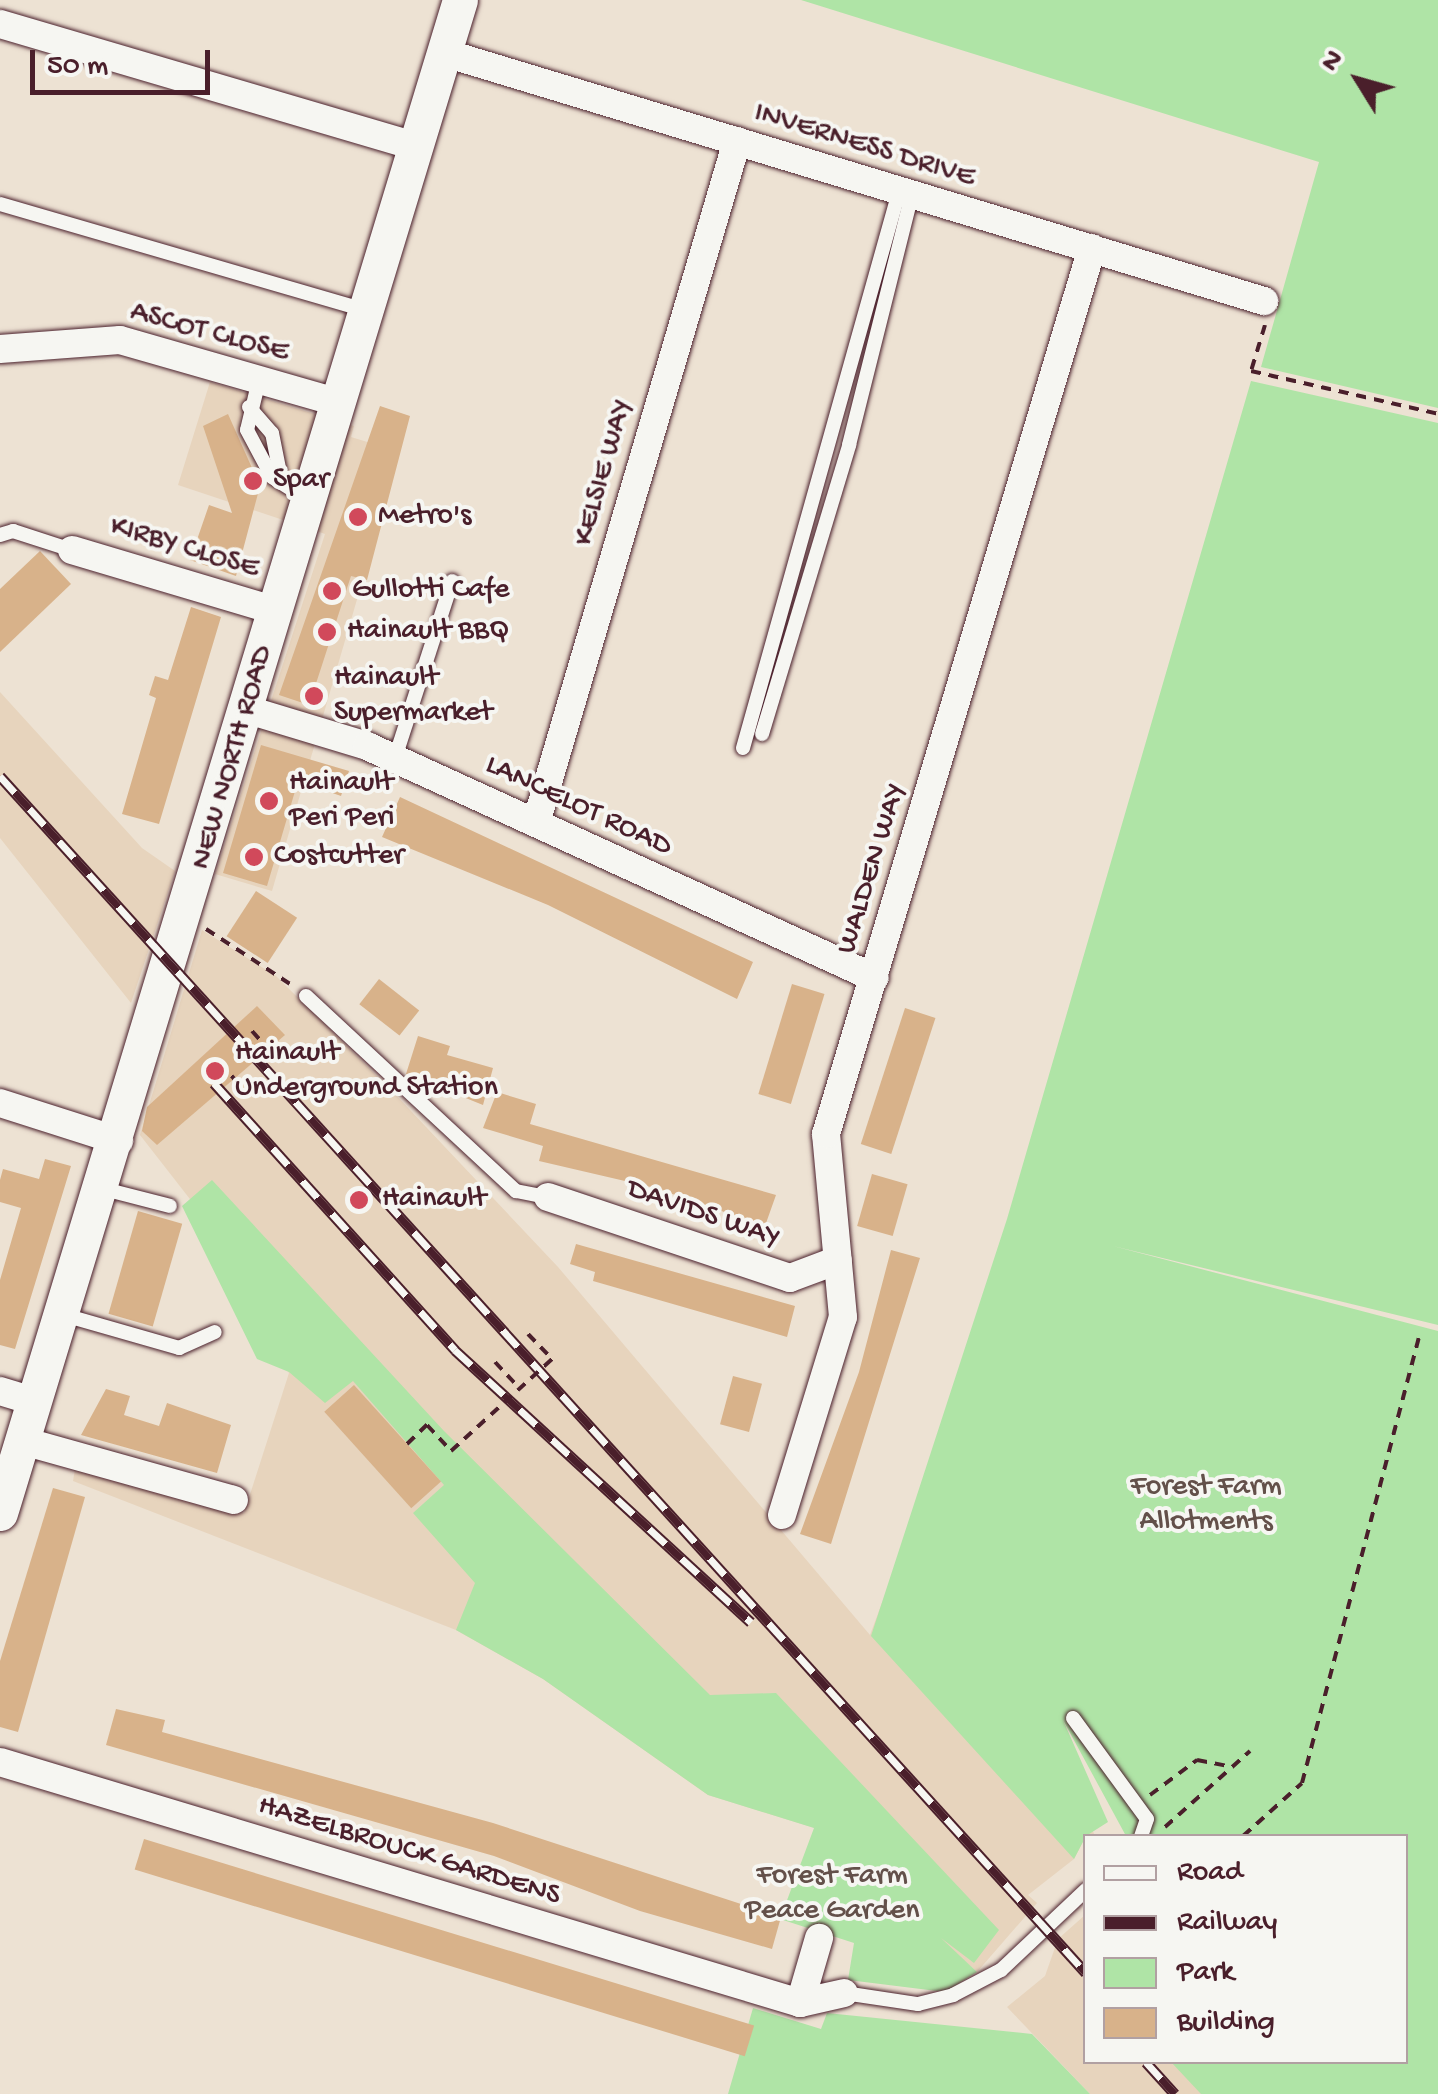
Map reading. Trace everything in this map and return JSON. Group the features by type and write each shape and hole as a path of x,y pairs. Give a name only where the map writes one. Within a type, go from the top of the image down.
{"street":[{"name":"NEW NORTH ROAD","path":"0,1513 119,1141 277,611 296,492 340,403 460,0"},
{"path":"0,24 417,148"},
{"name":"INVERNESS DRIVE","path":"445,53 737,141 904,197 1092,248 1264,301"},
{"name":"KELSIE WAY","path":"536,823 737,141"},
{"name":"WALDEN WAY","path":"782,1515 843,1318 826,1134 1092,248"},
{"name":"ASCOT CLOSE","path":"0,349 120,340 340,403"},
{"name":"KIRBY CLOSE","path":"72,550 277,611"},
{"name":"LANCELOT ROAD","path":"248,710 394,758 874,978"},
{"path":"0,1103 119,1141"},
{"name":"DAVIDS WAY","path":"548,1196 790,1278 838,1260"},
{"path":"0,1392 36,1402"},
{"path":"23,1441 234,1500"},
{"name":"HAZELBROUCK GARDENS","path":"0,1762 800,2003 844,1993"},
{"path":"800,2003 819,1938"}],"lane":[{"path":"762,734 849,444 904,197"},
{"path":"743,748 904,197"},
{"path":"0,204 368,312"},
{"path":"260,380 249,406 247,430 260,461 296,492"},
{"path":"249,406 272,433 296,492"},
{"path":"0,535 14,531 72,550"},
{"path":"394,758 452,581"},
{"path":"306,996 400,1090 427,1100 516,1191 548,1196"},
{"path":"104,1189 170,1206"},
{"path":"64,1314 178,1348 215,1332"},
{"path":"1074,1718 1147,1819 1143,1834"},
{"path":"844,1993 918,2004 953,1995 1002,1970 1083,1893"}],"path":[{"path":"1264,301 1268,317 1251,371 1438,414"},
{"path":"187,916 306,996"},
{"path":"252,1031 271,1052"},
{"path":"220,1062 236,1080"},
{"path":"407,1444 427,1426 450,1451 520,1389 552,1359 528,1334"},
{"path":"1244,1834 1302,1783 1419,1338"},
{"path":"496,1362 520,1389"},
{"path":"1156,1834 1250,1751"},
{"path":"1136,1804 1197,1760 1232,1767"}],"shaded area":[{"path":"210,382 354,426 351,437 400,452 272,891 215,874 325,534 178,485"},
{"path":"0,692 142,848 175,871 131,1003 0,838"},
{"path":"202,930 276,976 394,1093 558,1267 870,1635 931,1471 1094,1834 1083,1834 1074,1859 1028,1895 1037,1903 977,1972 815,1828 708,1795 543,1679 456,1630 73,1481 77,1457 244,1513 289,1373 247,1319 246,1271 140,1135"},
{"path":"1083,1917 1083,2064 1312,2064 1338,2094 1090,2094 1007,2007 1045,1976 1058,1939"}],"green space":[{"path":"801,0 1438,0 1438,408 1261,367 1319,162"},
{"name":"Forest Farm Allotments","path":"1251,381 1438,423 1438,1325 1113,1246 1438,1331 1438,2094 1201,2094 1173,2064 1408,2064 1408,1834 1125,1834 1063,1720 1108,1822 1083,1834 1074,1859 871,1636 1007,1219"},
{"name":"Forest Farm Peace Garden","path":"212,1180 444,1431 710,1695 776,1693 999,1930 974,1963 941,1938 977,1972 945,1992 848,1980 854,1943 780,1919 814,1828 708,1795 543,1679 456,1630 475,1583 413,1513 444,1485 353,1381 325,1403 289,1372 257,1359 182,1206"},
{"path":"753,2008 821,2029 827,2013 1032,2034 1090,2094 728,2094"}],"building":[{"path":"380,406 410,416 367,580 351,576 309,705 279,695"},
{"path":"228,414 260,486 236,576 190,560 209,505 232,513 203,426"},
{"path":"40,551 71,584 0,652 0,589"},
{"path":"191,607 221,617 159,824 122,814 156,698 149,695 155,676 168,680"},
{"path":"261,745 349,771 341,796 298,781 267,886 223,873"},
{"path":"400,797 753,962 737,999 548,905 382,837"},
{"path":"256,891 297,918 268,963 227,936"},
{"path":"379,979 419,1010 399,1036 359,1004"},
{"path":"792,984 825,994 791,1104 758,1094"},
{"name":"Hainault Underground Station","path":"257,1006 285,1035 157,1145 142,1131 147,1107"},
{"path":"905,1008 935,1018 891,1154 861,1144"},
{"path":"418,1036 450,1046 447,1055 493,1068 483,1105 406,1074"},
{"path":"497,1092 536,1104 530,1124 776,1195 765,1226 655,1188 539,1161 543,1146 483,1128"},
{"path":"45,1159 71,1166 15,1349 0,1345 0,1280 21,1208 0,1202 0,1180 3,1169 39,1179"},
{"path":"872,1174 908,1184 893,1236 857,1226"},
{"path":"138,1211 182,1224 153,1327 109,1314"},
{"path":"576,1244 795,1306 787,1337 593,1281 595,1272 570,1264"},
{"path":"891,1250 920,1258 831,1544 800,1534 859,1372"},
{"path":"733,1376 762,1384 749,1432 720,1424"},
{"path":"354,1385 441,1482 411,1508 324,1412"},
{"path":"106,1389 130,1396 124,1415 159,1426 167,1403 231,1425 217,1473 81,1435"},
{"path":"53,1488 85,1497 18,1732 0,1727 0,1661"},
{"path":"116,1709 165,1720 162,1732 493,1823 781,1917 772,1949 640,1911 494,1856 106,1745"},
{"path":"144,1839 754,2026 745,2056 135,1870"}],"railway":[{"path":"0,776 1083,1970"},
{"path":"214,1083 455,1350 751,1622"},
{"path":"1148,2064 1175,2094"}],"place":[{"name":"Spar","path":"253,481"},
{"name":"Metro's","path":"358,517"},
{"name":"Gullotti Cafe","path":"332,591"},
{"name":"Hainault BBQ","path":"327,632"},
{"name":"Hainault Supermarket","path":"314,696"},
{"name":"Hainault Peri Peri","path":"269,801"},
{"name":"Costcutter","path":"254,857"},
{"name":"Hainault Underground Station","path":"215,1071"},
{"name":"Hainault","path":"359,1200"}]}
